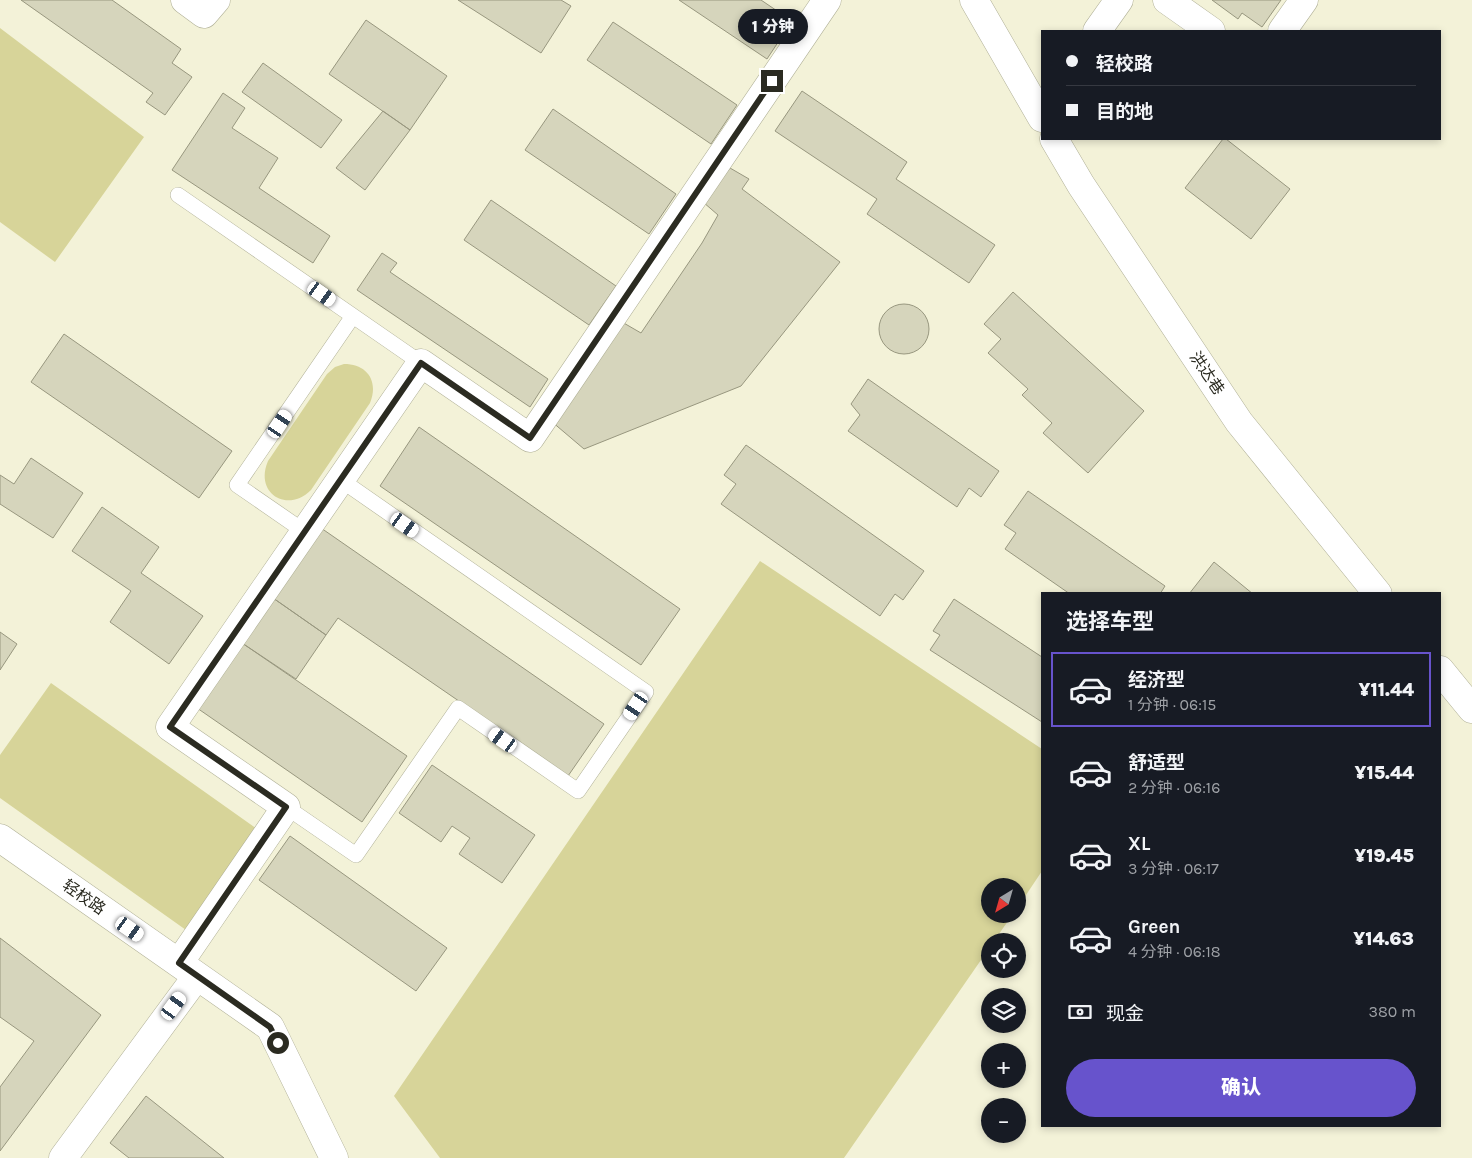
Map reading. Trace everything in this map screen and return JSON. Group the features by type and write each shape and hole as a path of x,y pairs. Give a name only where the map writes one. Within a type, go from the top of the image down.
{"street":[{"path":"185,0 204,14 216,0"},
{"path":"63,1158 188,969 286,807 170,727 421,363 530,438 827,0"},
{"path":"974,0 1041,113"},
{"path":"1098,30 1120,0"},
{"path":"1167,0 1210,30"},
{"path":"1283,30 1304,0"},
{"name":"洪达巷","path":"1055,140 1082,185 1239,422 1376,592"},
{"path":"1441,671 1471,706"},
{"name":"轻校路","path":"0,838 270,1027 334,1158"}],"lane":[{"path":"178,195 421,363"},
{"path":"305,532 237,485 353,316"},
{"path":"286,807 356,855 458,708 578,792 646,692 340,480"}],"shaded area":[{"path":"0,28 144,137 55,262 0,222"},
{"path":"344,364 359,367 369,375 373,388 370,403 311,490 302,497 283,500 269,491 265,482 268,461 327,374 335,367"},
{"path":"760,561 1041,748 1041,872 1026,895 1026,878 981,878 981,923 1007,923 1000,933 981,933 981,960 844,1158 440,1158 394,1096"},
{"path":"51,683 257,829 186,930 0,798 0,755"}],"building":[{"path":"21,0 112,0 181,49 172,63 192,77 165,115 146,102 153,93"},
{"path":"458,0 561,0 571,6 541,53"},
{"path":"679,0 761,0 792,21 767,59"},
{"path":"1212,0 1281,0 1262,27 1242,13 1238,19"},
{"path":"366,20 447,76 410,130 329,74"},
{"path":"613,22 737,105 711,144 587,60"},
{"path":"263,63 342,120 321,148 242,92"},
{"path":"802,91 907,162 896,179 995,245 969,283 867,214 877,199 775,131"},
{"path":"223,93 245,108 232,128 278,158 259,188 330,236 313,263 172,170"},
{"path":"553,109 676,194 649,234 525,150"},
{"path":"383,111 410,130 365,190 336,168"},
{"path":"1222,140 1227,140 1290,189 1251,239 1185,188"},
{"path":"730,168 749,179 742,189 840,262 741,386 584,449 551,421 622,322 641,333 702,243 718,215 703,202"},
{"path":"491,200 616,286 589,325 464,240"},
{"path":"382,253 397,263 390,272 548,379 530,407 357,290"},
{"path":"1013,292 1144,411 1088,473 1043,433 1052,423 1022,395 1028,389 988,353 1001,339 984,324"},
{"path":"904,304 918,308 925,315 929,329 925,343 918,350 904,354 890,350 883,343 879,329 883,315 890,308"},
{"path":"64,334 232,451 199,498 31,382"},
{"path":"868,379 999,471 981,497 969,488 957,507 848,431 860,415 851,404"},
{"path":"419,427 680,609 641,665 380,486"},
{"path":"746,445 924,571 903,600 895,594 880,616 721,504 736,484 724,475"},
{"path":"31,458 83,493 53,538 0,504 0,475 14,484"},
{"path":"1028,491 1165,586 1161,592 1067,592 1005,549 1016,533 1004,525"},
{"path":"102,507 159,547 141,573 203,616 169,664 110,622 131,591 72,551"},
{"path":"321,528 604,724 568,776 338,618 326,635 273,598"},
{"path":"1214,562 1251,592 1191,592"},
{"path":"273,598 326,635 296,679 242,643"},
{"path":"954,599 1041,656 1041,721 930,650 940,635 933,631"},
{"path":"0,632 17,644 0,670"},
{"path":"242,643 407,756 362,822 197,708"},
{"path":"432,765 535,835 502,883 459,854 470,838 452,826 441,842 399,813"},
{"path":"290,836 447,948 416,991 259,880"},
{"path":"0,938 101,1015 0,1151 0,1087 34,1041 0,1017"},
{"path":"146,1096 224,1158 129,1158 110,1143"}],"route":[{"path":"278,1043 270,1027 179,963 286,807 170,727 421,363 530,438 772,81"}]}
